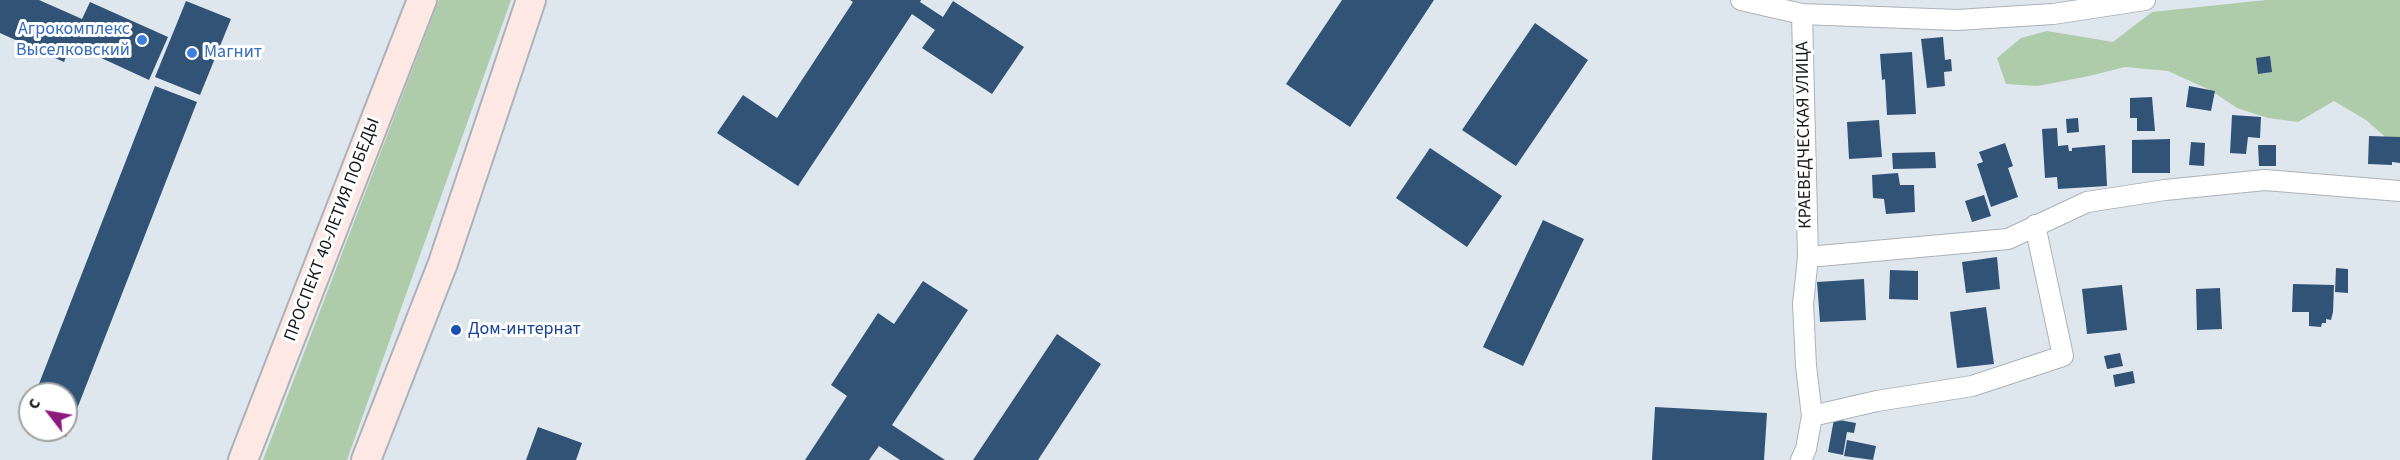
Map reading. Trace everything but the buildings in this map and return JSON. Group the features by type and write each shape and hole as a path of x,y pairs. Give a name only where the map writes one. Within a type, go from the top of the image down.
{"main road":[{"name":"ПРОСПЕКТ 40-ЛЕТИЯ ПОБЕДЫ","path":"243,460 422,0"},
{"path":"366,460 443,263 531,0"}],"street":[{"name":"КРАЕВЕДЧЕСКАЯ УЛИЦА","path":"1741,0 1802,14 1957,20 2053,14 2145,0"},
{"name":"КРАЕВЕДЧЕСКАЯ УЛИЦА","path":"1801,460 1806,449 1812,417 1806,366 1803,304 1808,257 1802,14"},
{"path":"1808,257 2008,239 2087,202 2165,190 2265,180 2400,191"},
{"path":"1812,417 1877,401 1972,386 2063,356 2035,225"}],"green space":[{"path":"439,0 511,0 347,460 263,460"},
{"path":"2266,0 2400,0 2400,139 2391,142 2366,120 2334,101 2298,122 2268,118 2237,108 2210,90 2168,71 2125,67 2038,86 2006,84 1997,58 2021,38 2047,31 2113,42 2152,12"}],"place":[{"name":"Агрокомплекс Выселковский","path":"142,40"},
{"name":"Магнит","path":"192,53"},
{"name":"Дом-интернат","path":"456,330"}]}
